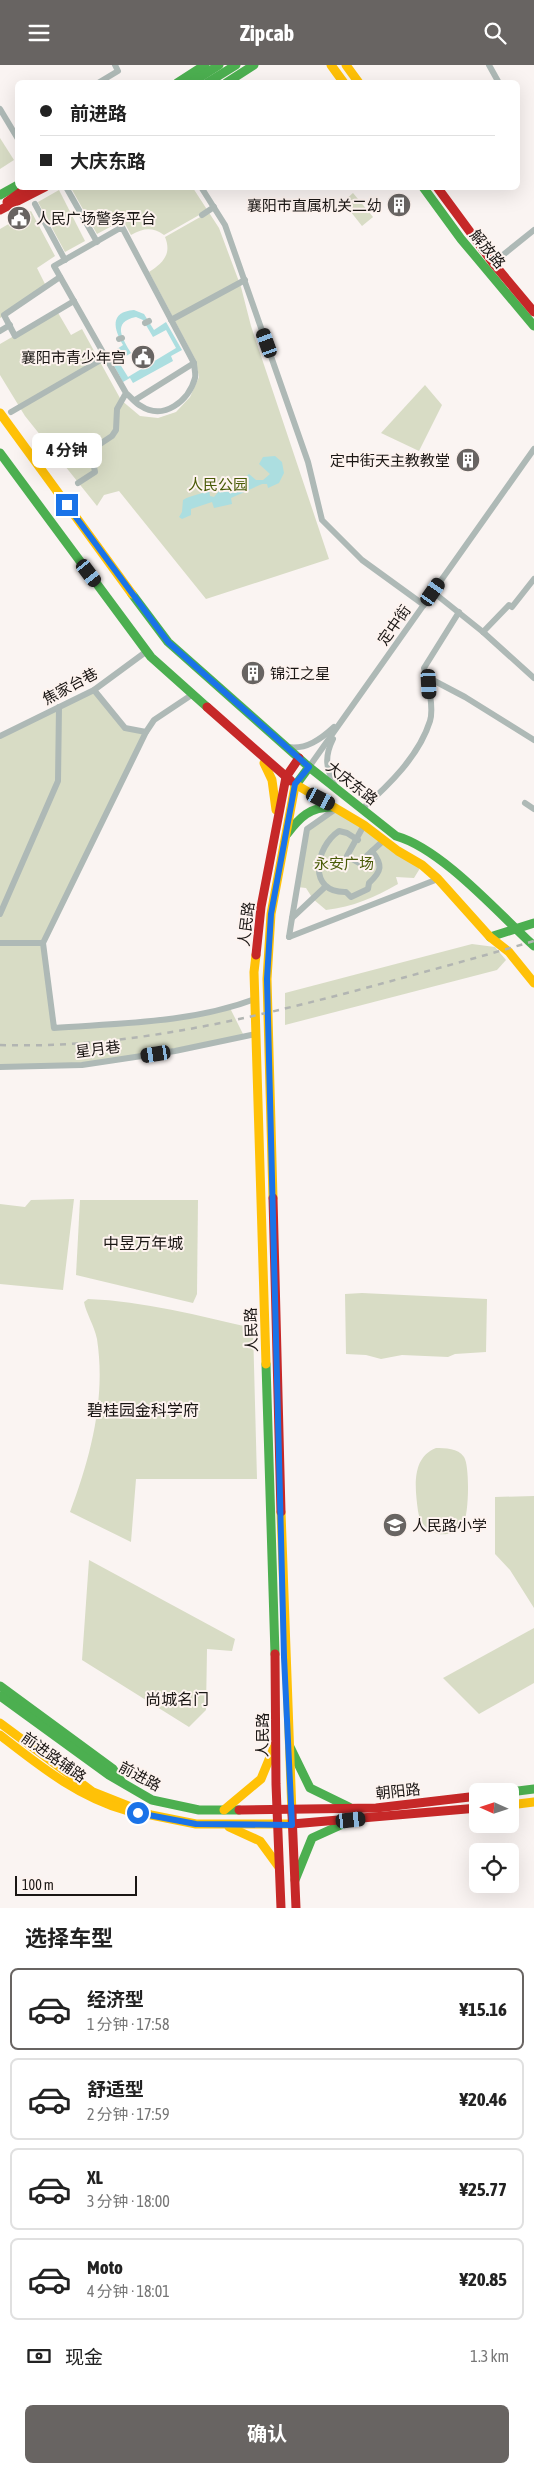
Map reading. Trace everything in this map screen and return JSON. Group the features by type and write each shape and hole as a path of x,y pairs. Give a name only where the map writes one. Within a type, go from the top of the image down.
{"main road":[{"path":"182,80 205,65"},
{"path":"196,80 220,65"},
{"path":"212,80 236,65"},
{"path":"231,80 254,65"},
{"path":"331,65 342,80"},
{"path":"346,65 357,80"},
{"path":"0,187 15,179"},
{"path":"0,195 15,187"},
{"path":"0,209 24,190"},
{"path":"0,209 39,190"},
{"name":"解放路","path":"425,190 461,239 534,326"},
{"name":"解放路","path":"439,190 493,263 534,312"},
{"name":"大庆东路","path":"0,413 168,642 309,767 396,835 410,840 450,868 534,946"},
{"name":"大庆东路","path":"0,453 147,651 286,777 337,807 398,851 422,865 438,879 490,937 509,952 533,980"},
{"path":"251,746 271,772 275,791 276,830"},
{"name":"人民路","path":"281,1908 277,1826 254,972 261,907 286,777 299,758"},
{"path":"295,784 309,767"},
{"name":"人民路","path":"295,784 271,914 267,979 288,1743 296,1908"},
{"path":"287,834 302,813 322,806 337,807"},
{"path":"490,937 534,923"},
{"name":"前进路辅路","path":"0,1686 113,1769 123,1784"},
{"name":"前进路","path":"0,1697 123,1784 152,1800 199,1809 291,1809"},
{"name":"前进路","path":"0,1723 94,1792 151,1815 196,1824 292,1825"},
{"name":"前进路辅路","path":"0,1735 76,1791 112,1807 151,1815"},
{"path":"224,1810 261,1779 276,1743"},
{"path":"288,1743 310,1788 352,1808"},
{"path":"519,1790 534,1789"},
{"name":"朝阳路","path":"291,1809 376,1808 469,1797"},
{"path":"519,1804 534,1802"},
{"name":"朝阳路","path":"292,1825 469,1809"},
{"path":"294,1880 312,1838 351,1820"},
{"path":"224,1825 260,1841 279,1867"}],"street":[{"path":"103,80 118,71 115,65"},
{"path":"489,65 497,80"},
{"path":"0,109 15,134"},
{"path":"68,190 97,242"},
{"path":"203,190 225,225 245,280 308,462 322,520 362,560 424,605"},
{"path":"34,204 65,260"},
{"path":"202,215 214,207"},
{"path":"122,227 194,363 195,378 185,396 173,408 157,411 141,407 126,393 54,266 65,260 122,227"},
{"path":"493,263 534,230"},
{"path":"60,277 4,315 15,335 74,301"},
{"path":"171,320 245,280"},
{"path":"0,331 10,325"},
{"path":"12,413 106,357"},
{"path":"135,401 194,363"},
{"path":"78,483 95,472 92,456 100,444 112,436 116,430 117,409 126,393"},
{"name":"定中街","path":"309,767 534,449"},
{"path":"0,469 8,463"},
{"path":"484,632 509,605 512,607 534,579"},
{"path":"433,592 484,632 534,678"},
{"path":"362,809 385,788 413,755 430,720 427,677 424,668 459,612"},
{"name":"焦家台巷","path":"0,736 94,690 147,651"},
{"path":"427,677 465,697 534,740"},
{"path":"94,690 125,728 146,732"},
{"path":"193,694 154,719 146,732 43,943 54,1028 178,1018 235,1007 255,999"},
{"path":"0,914 58,781 59,707"},
{"path":"286,746 295,748 319,741 345,716"},
{"path":"336,788 327,771 327,751 345,716"},
{"path":"525,803 534,809"},
{"path":"337,807 307,829 288,937 438,879"},
{"path":"364,825 358,840 347,856 359,863 384,840"},
{"path":"358,840 347,833 339,831 332,836 324,848 320,862 320,876 325,887 336,892 346,892 351,897 368,889 368,883 377,876 380,869 380,861 372,851"},
{"path":"292,918 325,887"},
{"path":"0,943 43,943"},
{"name":"星月巷","path":"0,1067 82,1065 175,1051 256,1034"}],"green space":[{"path":"0,138 14,160 0,169"},
{"path":"59,190 85,241 65,252 38,202"},
{"name":"人民公园","path":"72,190 194,190 219,228 241,287 251,326 329,559 206,599 119,491 104,495 97,506 25,416 0,375 0,344 57,311 71,335 82,329 121,400 140,416 158,418 176,412 190,397 199,377 195,359 149,272 162,261 167,253 165,237 202,216 201,214 164,235 148,229 131,235 123,220 97,234"},
{"path":"353,193 373,217 362,226 343,202"},
{"path":"31,211 55,256 37,268 47,288 0,318 0,229"},
{"path":"425,385 442,405 419,451 381,433"},
{"path":"94,690 125,728 146,732 43,943 54,1028 179,1018 230,1008 244,1036 82,1065 0,1067 0,736"},
{"name":"永安广场","path":"337,808 422,865 414,878 396,877 398,884 381,893 355,904 326,910 313,899 306,888 297,887 307,829"},
{"path":"472,944 495,947 506,960 497,970 285,1025 285,993"},
{"path":"74,1199 63,1290 0,1284 0,1204 25,1207 31,1200"},
{"path":"80,1200 198,1200 197,1294 193,1303 76,1275"},
{"path":"362,1293 487,1299 486,1352 455,1354 448,1357 402,1355 381,1359 366,1355 346,1354 345,1294"},
{"path":"88,1299 151,1306 253,1328 257,1479 136,1479 131,1542 70,1512 78,1491 95,1427 100,1383 97,1339 84,1302"},
{"path":"436,1448 451,1449 464,1457 468,1480 467,1511 463,1524 457,1530 443,1534 430,1530 420,1519 416,1493 417,1475 422,1459"},
{"path":"534,1496 534,1608 510,1570 495,1554 495,1497"},
{"path":"89,1560 235,1639 232,1651 207,1649 206,1710 189,1727 82,1660"},
{"path":"534,1628 534,1683 479,1714 443,1678"}],"water":[{"path":"134,310 144,314 154,330 166,322 182,350 171,356 173,361 133,383 130,378 123,382 112,362 121,357 117,349 123,345 117,333 116,322 120,314","holes":["136,317 143,320 153,337 166,330 176,348 128,377 118,361 131,353 122,337 121,327 128,319"]},
{"path":"275,456 282,462 284,473 279,483 268,488 267,484 262,484 231,498 232,504 214,508 212,502 191,509 191,515 182,519 179,517 182,512 183,500 186,498 209,490 210,496 214,497 219,491 224,492 228,487 236,484 242,487 243,479 249,474 256,480 263,480 270,474 259,464 263,457"}],"railway":[{"path":"0,1045 92,1042 183,1030 273,1011 362,989 534,941"}],"traffic: fast":[{"path":"182,80 205,65"},
{"path":"196,80 219,65"},
{"path":"212,80 236,65"},
{"path":"231,80 254,65"},
{"path":"0,195 15,187"},
{"path":"425,190 461,239 534,326"},
{"path":"0,453 151,657 207,707"},
{"path":"132,594 168,642 309,767 295,786"},
{"path":"309,767 396,836 414,843 450,868 487,900 534,946"},
{"path":"287,834 306,814 324,807 332,807"},
{"path":"490,937 534,923"},
{"path":"266,1364 275,1654"},
{"path":"0,1686 113,1769 121,1781"},
{"path":"0,1696 109,1775 152,1800 199,1810 239,1810"},
{"path":"290,1747 310,1788 349,1807"},
{"path":"519,1791 534,1789"},
{"path":"295,1880 312,1838 343,1824"}],"traffic: slow":[{"path":"331,65 342,80"},
{"path":"346,65 357,80"},
{"path":"0,413 132,594"},
{"path":"264,763 272,780 276,810"},
{"path":"295,784 364,825 398,851 422,865 438,879 490,937 509,952 534,983"},
{"path":"273,1198 267,979 271,914 295,786"},
{"path":"256,955 254,972 266,1364"},
{"path":"281,1512 292,1814"},
{"path":"0,1723 93,1792 151,1815 196,1824 292,1824"},
{"path":"0,1735 45,1769 76,1789 93,1798 128,1811"},
{"path":"224,1810 261,1779 275,1745"},
{"path":"519,1804 534,1802"},
{"path":"229,1827 260,1841 279,1867"}],"traffic: jam":[{"path":"7,202 24,190"},
{"path":"0,210 39,190"},
{"path":"439,190 493,263 534,312"},
{"path":"207,707 291,781"},
{"path":"256,955 261,907 286,777 299,758"},
{"path":"273,1198 281,1512"},
{"path":"275,1654 276,1784 281,1908"},
{"path":"239,1810 376,1808 469,1797"},
{"path":"292,1824 469,1809"},
{"path":"292,1814 296,1908"}],"place":[{"name":"襄阳市直属机关二幼","path":"399,205"},
{"name":"人民广场警务平台","path":"19,218"},
{"name":"襄阳市青少年宫","path":"143,357"},
{"name":"定中街天主教教堂","path":"468,460"},
{"name":"锦江之星","path":"253,673"},
{"name":"人民路小学","path":"395,1525"}],"district":[{"name":"中昱万年城","path":"143,1243"},
{"name":"碧桂园金科学府","path":"143,1410"},
{"name":"尚城名门","path":"177,1699"}],"route":[{"path":"67,505 168,642 309,767 295,784 271,914 267,979 284,1657 292,1825 196,1824 138,1813"}]}
